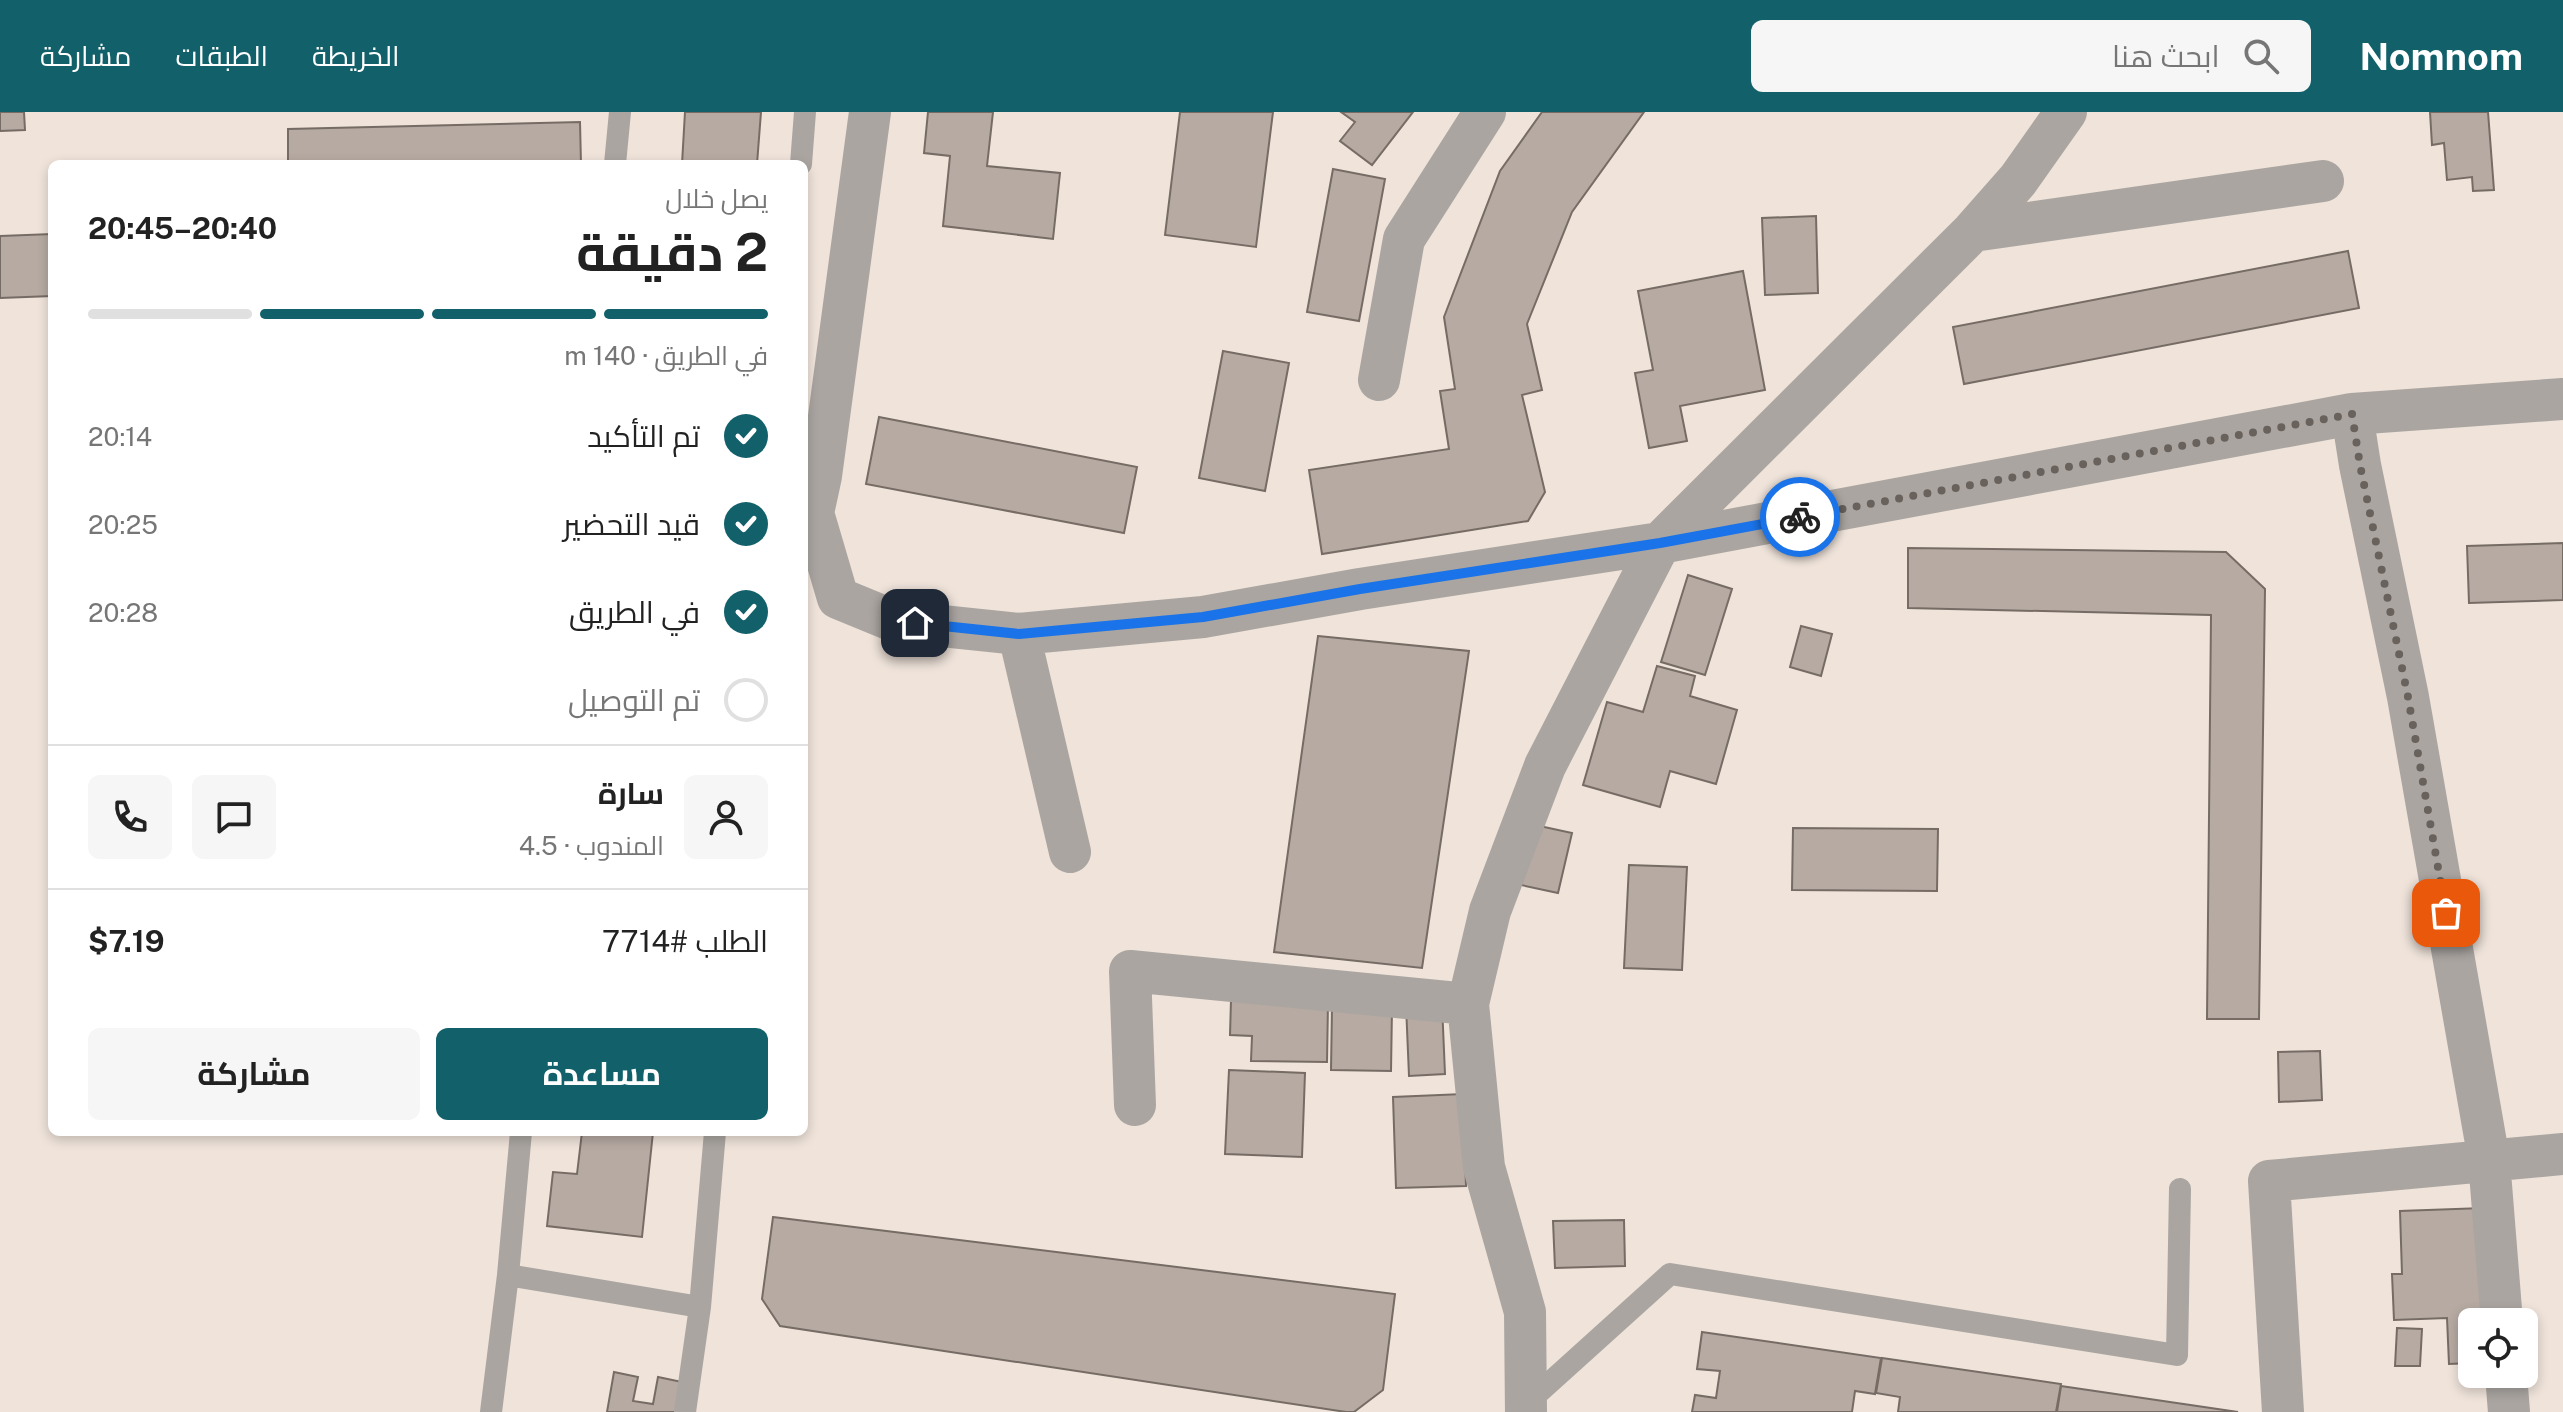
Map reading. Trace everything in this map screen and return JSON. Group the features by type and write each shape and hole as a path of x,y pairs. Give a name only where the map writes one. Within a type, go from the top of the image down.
{"street":[{"path":"870,112 821,476 813,513 838,598 894,621 1019,634 1203,617 1360,589 1660,543 2352,414 2563,399"},
{"path":"1379,380 1404,239 1485,112"},
{"path":"1527,1407 1525,1312 1484,1167 1468,1004 1490,911 1545,766 1660,543 1973,231 2018,180 2066,112"},
{"path":"1973,231 2323,181"},
{"path":"2352,414 2408,697 2489,1160 2501,1308"},
{"path":"1019,634 1070,852"},
{"path":"1135,1105 1130,971 1468,1004"},
{"path":"2283,1412 2269,1181 2563,1154"},
{"path":"2507,1388 2509,1412"}],"lane":[{"path":"615,160 620,112"},
{"path":"801,160 805,112"},
{"path":"491,1412 521,1136"},
{"path":"685,1412 700,1307 715,1136"},
{"path":"1527,1407 1670,1274 2177,1355 2180,1189"},
{"path":"508,1275 700,1307"}],"building":[{"path":"0,112 24,112 25,130 0,131"},
{"path":"685,112 761,112 757,160 682,160"},
{"path":"928,112 993,112 987,166 1060,173 1053,239 943,226 950,156 924,153"},
{"path":"1180,112 1273,112 1256,247 1165,235"},
{"path":"1341,112 1413,112 1372,165 1340,141 1355,122"},
{"path":"1542,112 1644,112 1572,212 1527,324 1542,390 1522,395 1545,492 1528,521 1322,554 1309,470 1449,449 1440,391 1455,389 1444,317 1500,171"},
{"path":"2430,112 2488,112 2494,190 2473,191 2472,177 2447,180 2444,143 2432,145"},
{"path":"580,122 581,160 288,160 288,129"},
{"path":"1333,169 1385,179 1359,321 1307,312"},
{"path":"1816,216 1818,293 1765,295 1762,218"},
{"path":"48,234 48,296 0,298 0,236"},
{"path":"2348,251 2359,308 1964,384 1953,327"},
{"path":"1743,271 1765,390 1680,406 1687,441 1649,448 1635,373 1653,370 1638,291"},
{"path":"1223,351 1289,363 1265,491 1199,478"},
{"path":"879,417 1137,467 1124,533 866,484"},
{"path":"2563,543 2563,600 2469,603 2467,546"},
{"path":"1908,548 2226,552 2265,589 2259,1019 2207,1019 2211,615 1908,608"},
{"path":"1688,575 1732,589 1705,675 1661,662"},
{"path":"1801,626 1832,634 1821,676 1790,667"},
{"path":"1318,636 1469,651 1422,968 1274,952"},
{"path":"1657,666 1695,676 1690,696 1737,710 1716,784 1670,771 1660,807 1583,785 1607,702 1643,712"},
{"path":"1535,825 1572,833 1558,893 1507,882"},
{"path":"1793,828 1938,829 1937,891 1792,890"},
{"path":"1629,865 1687,867 1682,970 1624,968"},
{"path":"1231,1000 1328,1003 1327,1062 1251,1061 1252,1036 1230,1035"},
{"path":"1442,1004 1445,1074 1409,1076 1406,1005"},
{"path":"1332,1007 1392,1008 1391,1071 1331,1070"},
{"path":"2320,1051 2322,1100 2279,1102 2278,1052"},
{"path":"1229,1070 1305,1073 1302,1157 1225,1154"},
{"path":"1463,1094 1466,1186 1396,1188 1393,1097"},
{"path":"582,1136 653,1136 642,1237 547,1226 553,1172 577,1174"},
{"path":"2483,1208 2487,1308 2458,1308 2458,1364 2449,1364 2447,1318 2394,1320 2392,1274 2402,1274 2400,1211"},
{"path":"773,1217 1395,1294 1383,1390 1354,1412 1346,1412 780,1326 762,1299"},
{"path":"1624,1220 1625,1266 1555,1268 1553,1221"},
{"path":"2397,1328 2422,1329 2420,1366 2395,1366"},
{"path":"1702,1332 1881,1358 1875,1394 1855,1391 1852,1412 1692,1412 1695,1395 1716,1398 1720,1371 1697,1369"},
{"path":"1882,1358 2061,1384 2056,1412 1898,1412 1900,1397 1876,1393"},
{"path":"614,1372 638,1377 633,1401 653,1404 658,1377 682,1382 677,1412 607,1412"},
{"path":"2061,1386 2238,1412 2057,1412"}],"way so far":[{"path":"1800,517 2352,414 2408,697 2446,913"}],"route":[{"path":"915,623 1019,634 1203,617 1360,589 1660,543 1800,517"}]}
